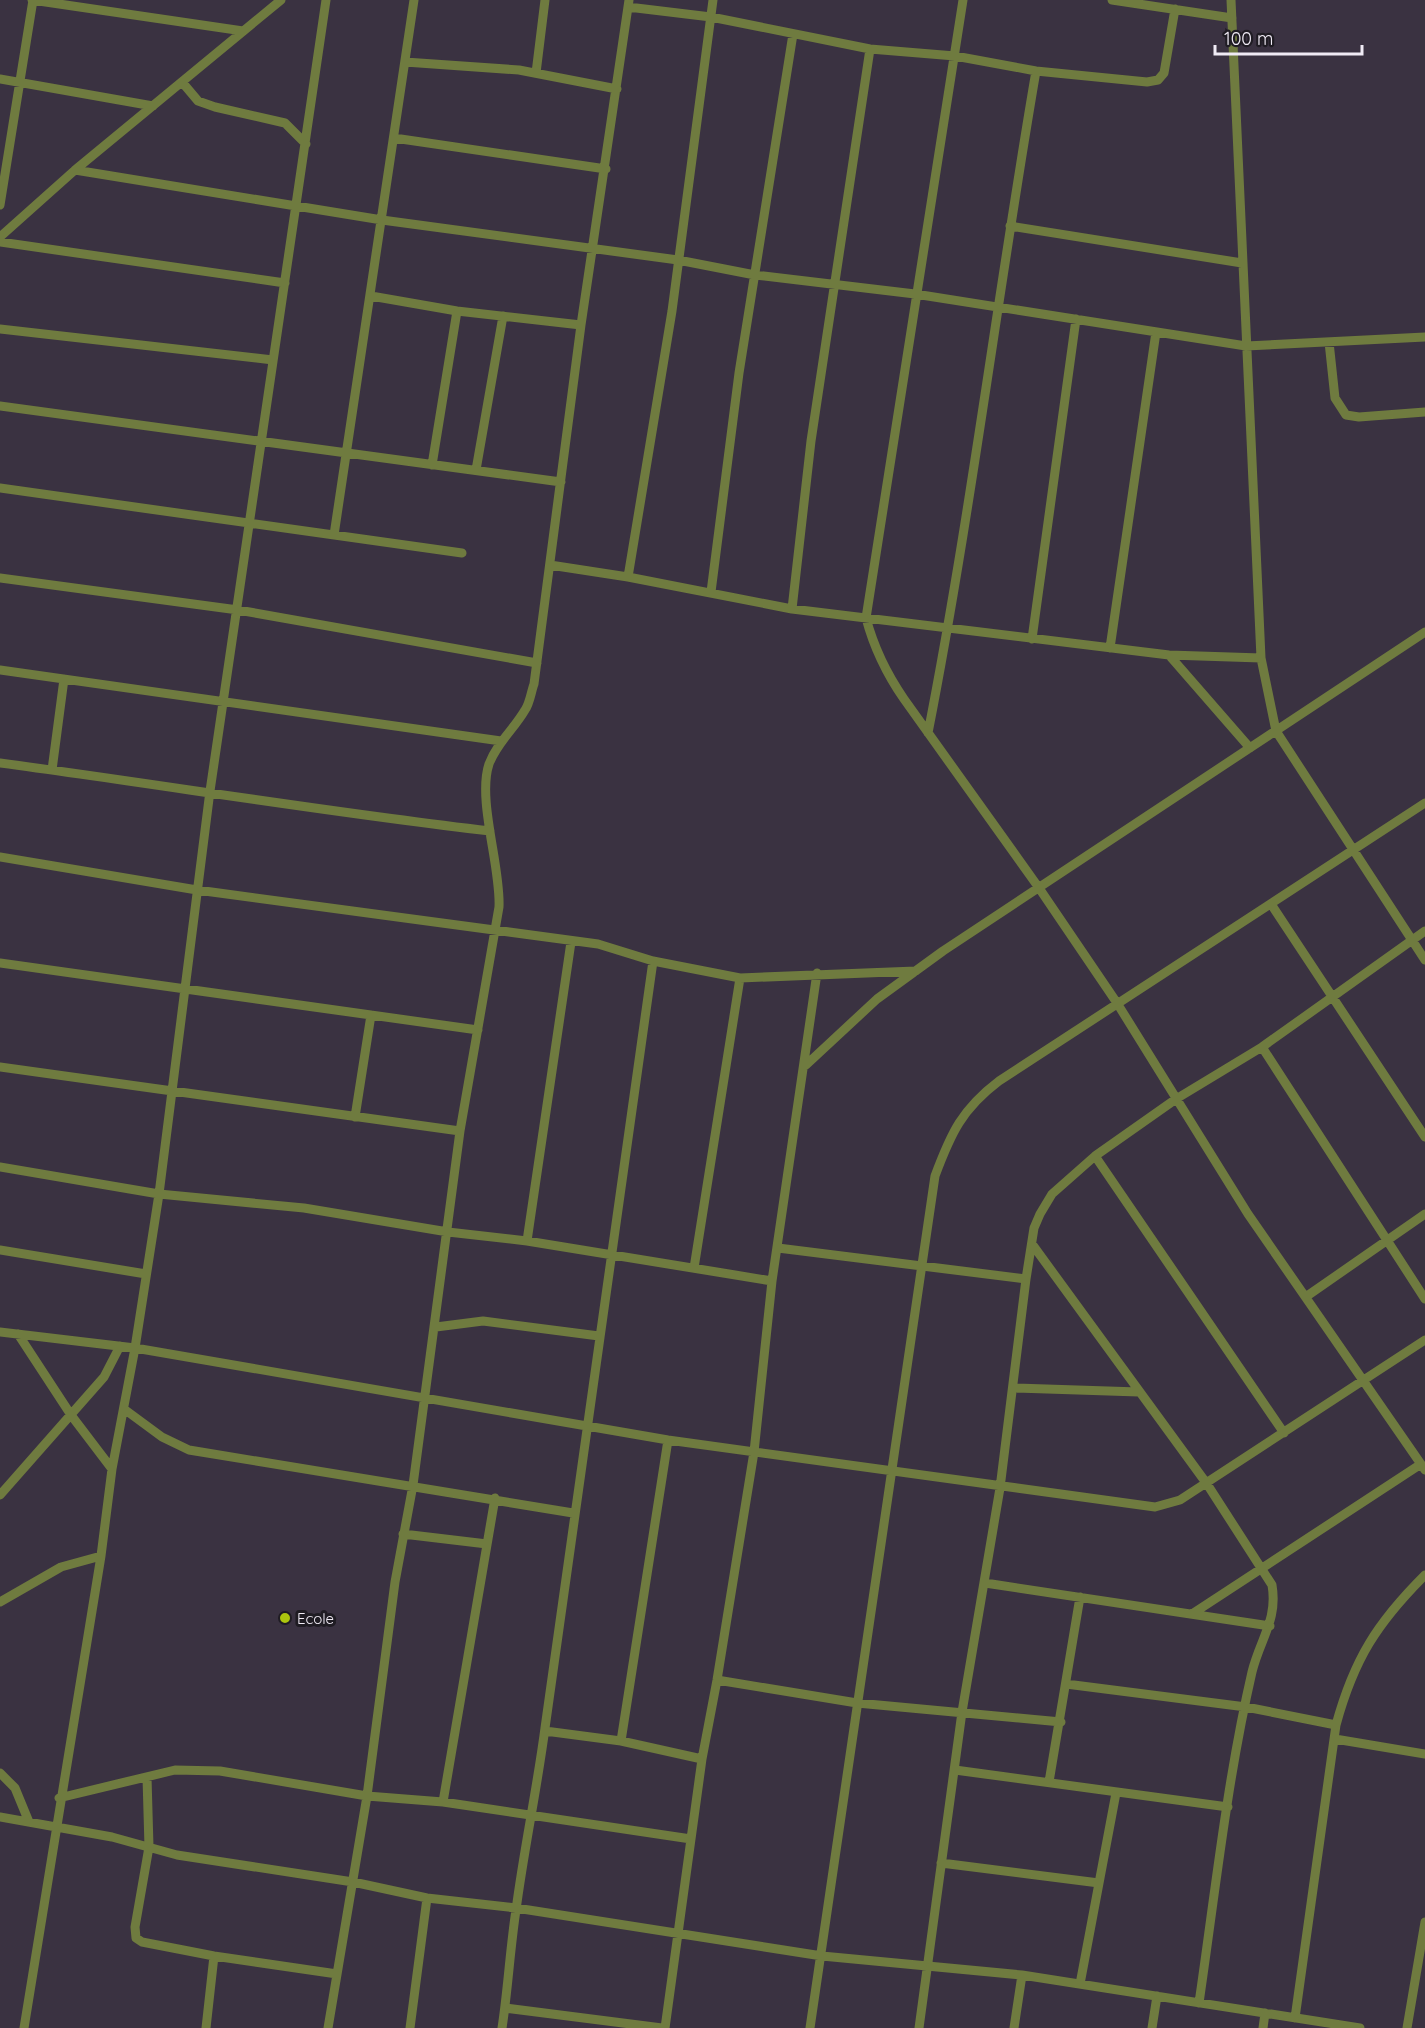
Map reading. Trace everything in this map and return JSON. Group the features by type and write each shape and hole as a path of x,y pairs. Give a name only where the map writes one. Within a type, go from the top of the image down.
{"street":[{"path":"0,205 2,165 19,82 32,0 243,32"},
{"path":"0,237 75,170 281,0"},
{"path":"24,2028 59,1798 101,1556 112,1469 135,1348 159,1194 210,791 298,204 326,0"},
{"path":"334,536 414,0"},
{"path":"536,73 545,0"},
{"path":"628,578 678,260 713,0"},
{"path":"963,0 915,294 866,618 873,643 885,672 1039,888 1117,1003 1248,1214 1307,1296 1423,1467 1262,1567 1192,1614"},
{"path":"1112,0 1232,18"},
{"path":"1231,0 1260,658 1276,731 1425,960"},
{"path":"328,2028 367,1796 403,1534 414,1485 460,1131 500,895 490,831 487,784 489,765 501,741 526,709 537,663 581,325 629,4 711,17 870,49 955,56 1036,71 1147,82 1158,80 1164,73 1175,9"},
{"path":"711,592 755,276 793,34"},
{"path":"792,609 811,441 870,49"},
{"path":"405,63 536,73 617,89"},
{"path":"928,733 948,630 1036,71"},
{"path":"0,79 153,106"},
{"path":"182,82 198,101 285,123 306,144"},
{"path":"394,138 606,169"},
{"path":"75,170 298,204 382,220 678,260 755,276 915,294 1246,346 1425,337"},
{"path":"1010,226 1242,263"},
{"path":"0,242 285,283"},
{"path":"371,296 457,311 581,325"},
{"path":"432,465 457,311"},
{"path":"476,470 503,316"},
{"path":"1032,639 1076,319"},
{"path":"0,329 273,360"},
{"path":"1110,648 1155,332"},
{"path":"1329,342 1335,398 1346,415 1359,417 1425,412"},
{"path":"0,406 561,482"},
{"path":"0,488 462,553"},
{"path":"550,566 711,592 792,609 948,630 1169,655 1260,658"},
{"path":"0,578 238,610 537,663"},
{"path":"805,1065 877,999 916,971 1425,632"},
{"path":"1169,655 1250,748"},
{"path":"0,670 501,741"},
{"path":"52,770 64,679"},
{"path":"0,763 210,791 341,813 490,831"},
{"path":"810,2028 935,1176 953,1130 965,1111 999,1081 1425,803"},
{"path":"0,857 197,890 608,946 653,961 740,978 817,973 916,971"},
{"path":"1271,904 1330,998 1425,1137"},
{"path":"919,2028 962,1712 985,1583 1015,1388 1026,1279 1034,1228 1052,1194 1095,1156 1176,1099 1262,1047 1425,931"},
{"path":"527,1241 571,942"},
{"path":"502,2028 516,1908 545,1731 573,1513 588,1426 609,1256 653,961"},
{"path":"0,963 478,1030"},
{"path":"505,2008 585,2023 663,2028 702,1759 754,1452 772,1281 817,973"},
{"path":"694,1268 740,978"},
{"path":"355,1117 371,1015"},
{"path":"1262,1047 1425,1299"},
{"path":"0,1067 460,1131"},
{"path":"1095,1156 1284,1433"},
{"path":"0,1167 159,1194 304,1208 772,1281"},
{"path":"1307,1296 1425,1214"},
{"path":"1032,1244 1207,1484 1272,1585 1275,1604 1270,1626 1252,1672 1228,1807 1199,2003"},
{"path":"778,1248 1026,1279"},
{"path":"0,1250 146,1274"},
{"path":"435,1327 483,1321 599,1336"},
{"path":"0,1332 135,1348 668,1440 1155,1508 1180,1500 1207,1484 1425,1340"},
{"path":"18,1334 71,1414 112,1469"},
{"path":"0,1495 104,1377 120,1346"},
{"path":"1015,1388 1139,1392"},
{"path":"124,1409 162,1437 189,1450 495,1498 573,1513"},
{"path":"621,1741 668,1440"},
{"path":"442,1802 495,1498"},
{"path":"403,1534 487,1544"},
{"path":"0,1602 61,1567 101,1556"},
{"path":"1295,2018 1336,1725 1345,1691 1370,1639 1388,1614 1425,1575"},
{"path":"985,1583 1270,1626"},
{"path":"1049,1782 1061,1722 1080,1597"},
{"path":"717,1680 857,1703 1061,1722"},
{"path":"1066,1684 1246,1707 1336,1725"},
{"path":"545,1731 621,1741 702,1759"},
{"path":"1335,1739 1425,1754"},
{"path":"59,1798 175,1770 220,1771 367,1796 442,1802 691,1839"},
{"path":"955,1770 1228,1807"},
{"path":"0,1773 15,1788 29,1822"},
{"path":"147,1777 149,1846 135,1927 136,1938 142,1942 214,1956 337,1974"},
{"path":"1080,1984 1116,1793"},
{"path":"0,1817 149,1846 177,1855 353,1882 427,1898 516,1908 822,1956 1022,1975 1360,2028"},
{"path":"942,1863 1099,1883"},
{"path":"410,2028 427,1898"},
{"path":"1407,2028 1425,1922"},
{"path":"206,2028 214,1956"},
{"path":"1014,2028 1022,1975"},
{"path":"1152,2028 1157,1996"},
{"path":"1263,2028 1265,2013"}],"place":[{"name":"Ecole","path":"285,1618"}]}
